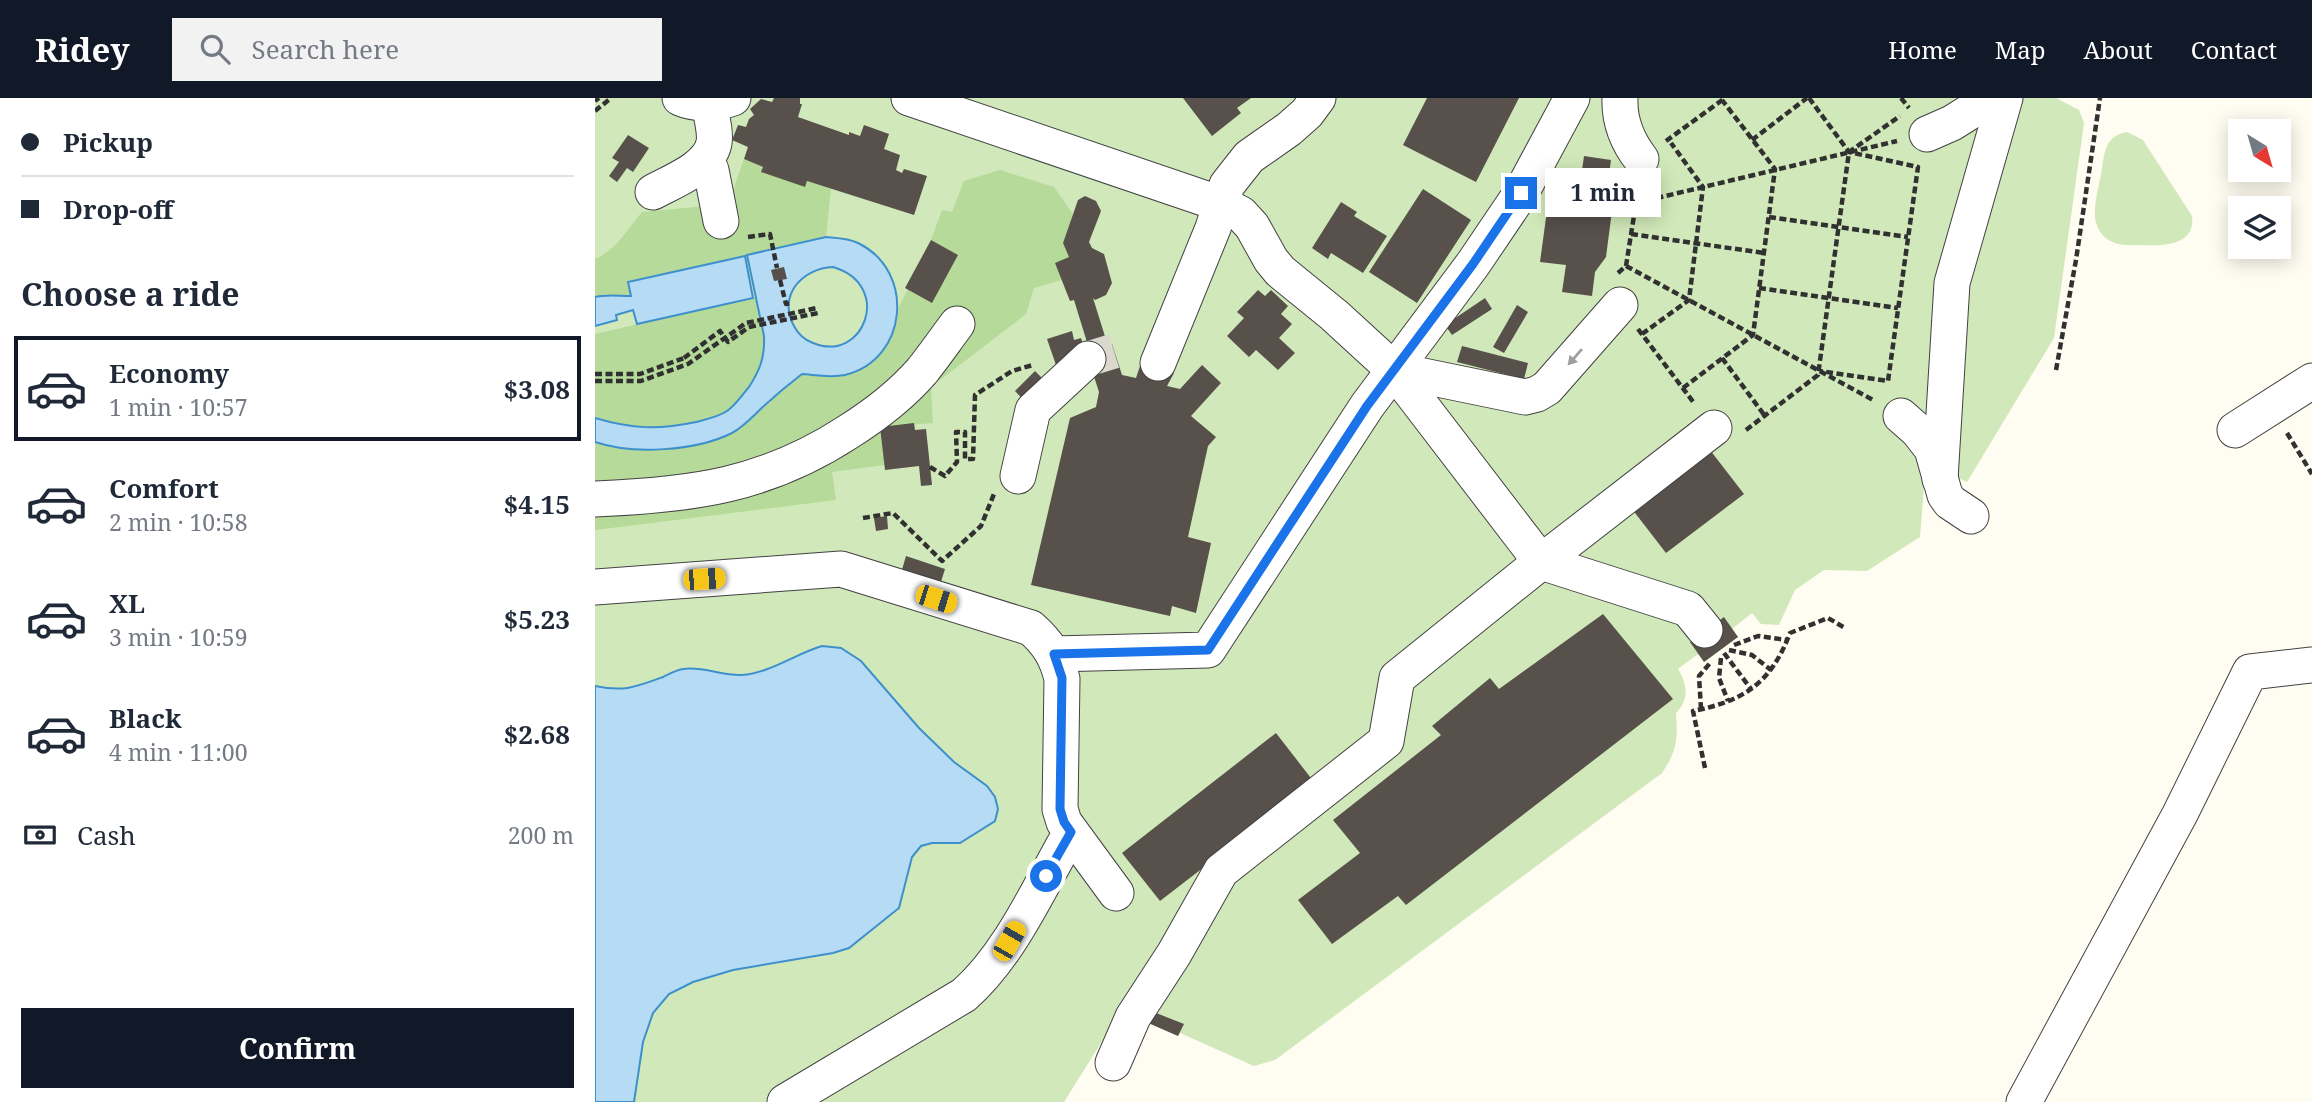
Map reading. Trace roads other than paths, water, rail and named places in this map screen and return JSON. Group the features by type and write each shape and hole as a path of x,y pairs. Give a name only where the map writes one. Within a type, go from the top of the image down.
{"street":[{"path":"909,98 1221,204 1241,215 1252,226 1280,271 1334,315 1394,370 1541,562 1688,609 1713,640"},
{"path":"1159,363 1227,185 1249,157 1289,129 1307,113 1318,98"},
{"path":"1054,654 1208,650 1367,406 1473,264 1521,193 1572,98"},
{"path":"1621,98 1620,108 1625,131 1655,149"},
{"path":"1927,134 1952,123 1992,98"},
{"path":"1940,479 1952,282 2005,98"},
{"path":"653,192 703,161 714,143 707,100"},
{"path":"703,161 711,170 734,230"},
{"path":"1394,370 1509,395 1525,397 1537,394 1548,388 1620,305"},
{"path":"595,499 651,497 715,489 765,475 820,450 877,414 922,372 957,324"},
{"path":"1018,476 1033,410 1088,359"},
{"path":"2235,430 2312,381"},
{"path":"1901,416 1918,431 1932,449 1941,488 1950,502 1971,516"},
{"path":"1113,1063 1133,1017 1174,954 1221,871 1386,741 1397,678 1541,562 1702,438"},
{"path":"595,587 841,569 1031,628 1054,654 1062,678 1060,809 1064,822 1116,893"},
{"path":"2024,1102 2180,814 2251,672 2312,665"},
{"path":"785,1102 964,995 981,981 1009,941 1071,832"}],"water":[{"path":"826,237 854,241 877,256 889,273 896,293 897,314 892,334 882,352 866,366 845,375 802,374 741,427 717,439 683,447 646,450 595,442 595,418 633,426 669,426 716,416 727,411 739,400 759,369 764,344 747,255","holes":["833,267 852,276 863,289 867,304 865,320 858,333 846,343 831,347 813,343 800,334 790,315 789,304 796,285 812,272"]},
{"path":"745,256 753,298 637,324 633,310 616,315 617,320 595,326 595,297 631,296 628,282"},
{"path":"822,646 841,648 861,661 919,728 954,762 987,786 995,797 998,809 995,821 960,843 932,843 921,846 912,857 899,908 849,948 733,970 693,982 669,994 653,1013 643,1042 634,1102 595,1102 595,686 630,688 683,669 735,675 752,674"}],"tunnel":[{"path":"1088,359 1114,351"}]}
